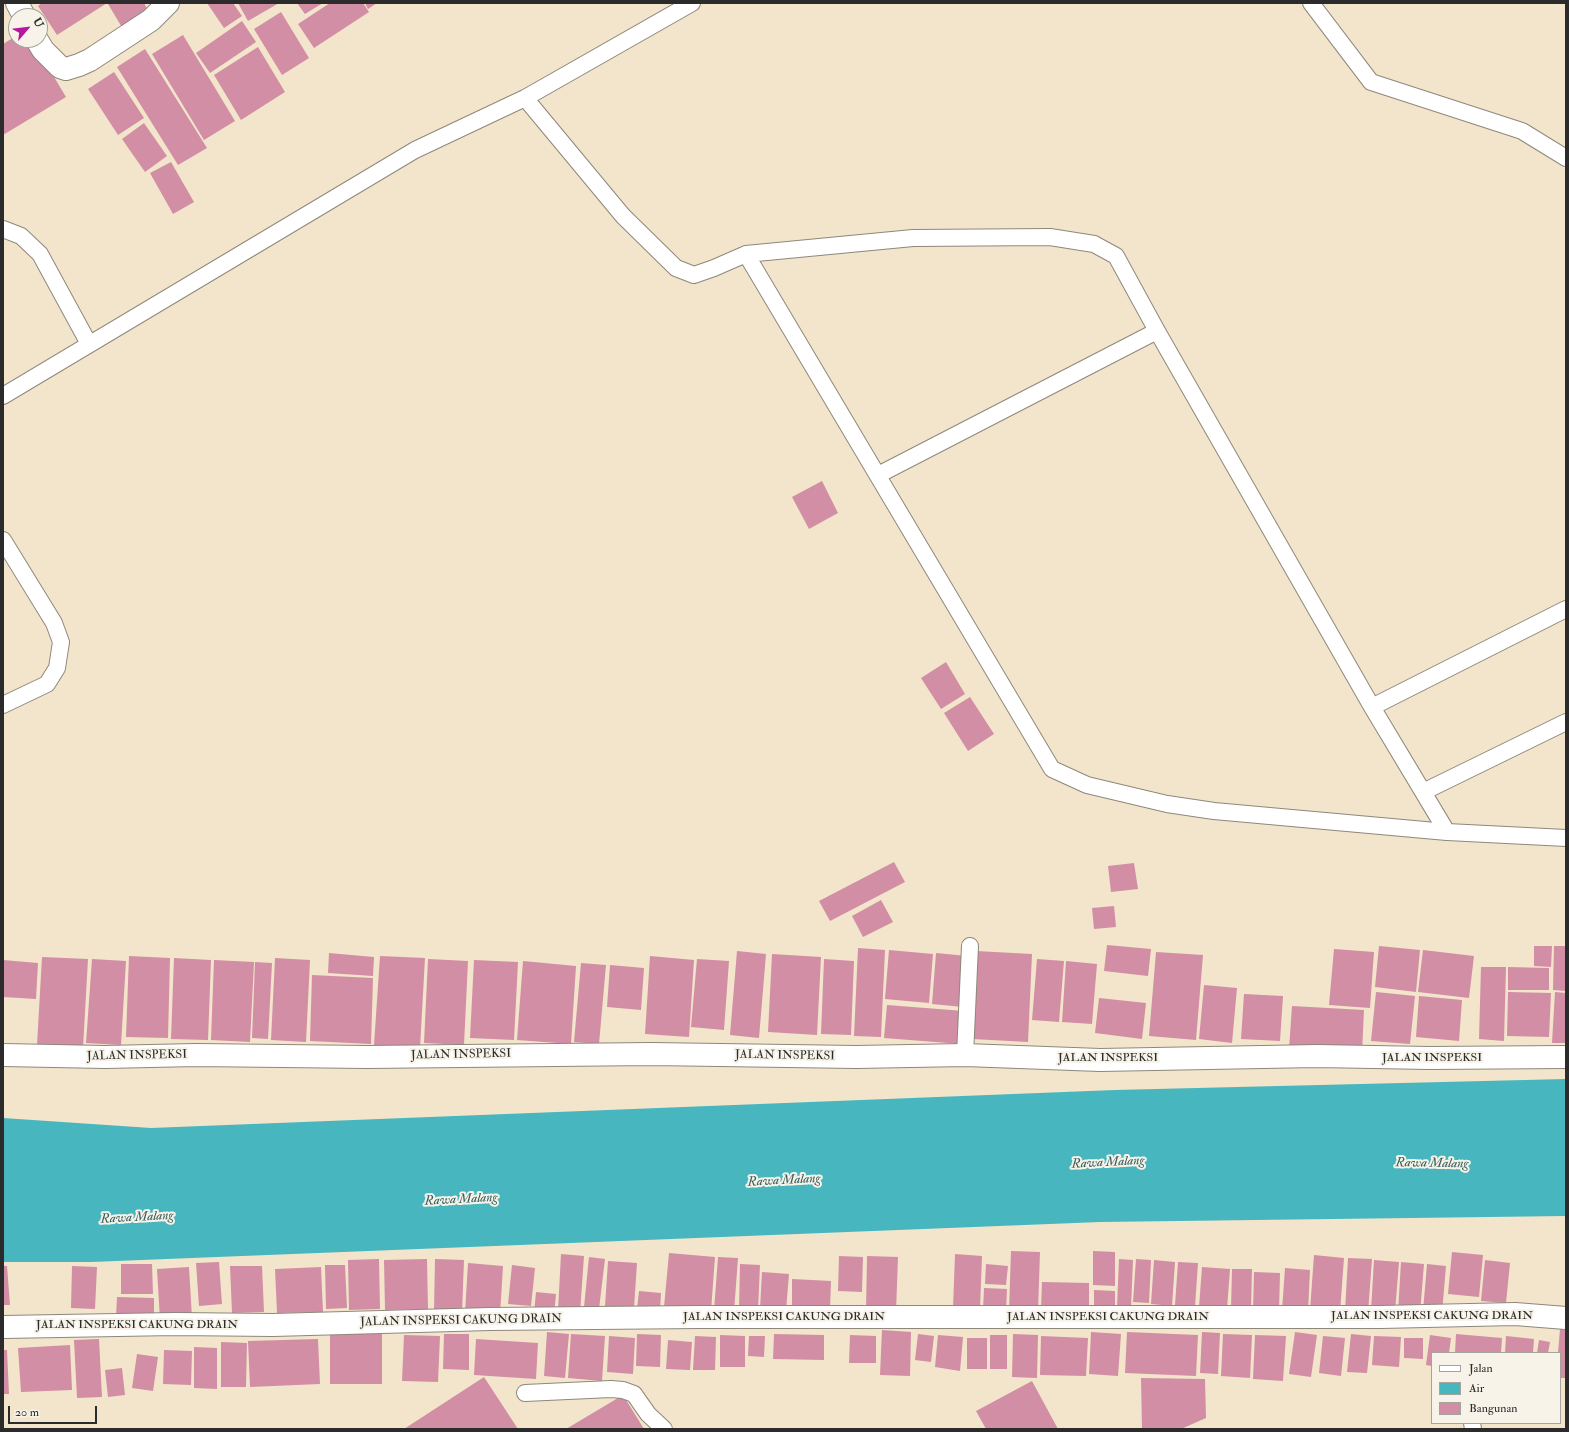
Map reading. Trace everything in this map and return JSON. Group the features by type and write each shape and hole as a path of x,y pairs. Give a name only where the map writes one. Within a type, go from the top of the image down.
{"street":[{"path":"42,48 60,67 66,69 79,65 90,60 151,20 168,3"},
{"name":"JALAN INSPEKSI","path":"3,1055 367,1056 651,1054 856,1057 965,1055 1100,1060 1317,1056 1428,1058 1566,1057"},
{"name":"JALAN INSPEKSI CAKUNG DRAIN","path":"3,1328 160,1324 273,1325 490,1319 706,1317 1381,1316 1515,1314 1566,1318"}],"lane":[{"path":"3,396 415,150 525,98 692,3"},
{"path":"1311,3 1371,82 1522,131 1566,158"},
{"path":"525,98 623,216 676,268 694,275 746,254 913,238 1050,237 1094,244 1116,256 1157,331 1372,707 1447,832"},
{"path":"3,229 21,236 40,254 89,344"},
{"path":"746,254 1052,769 1087,785 1167,804 1214,811 1447,832 1566,838"},
{"path":"878,475 1157,331"},
{"path":"3,540 54,623 61,642 57,668 47,684 3,705"},
{"path":"1372,707 1566,609"},
{"path":"1423,792 1566,722"},
{"path":"965,1055 970,946"},
{"path":"525,1393 611,1389 623,1390 634,1394 648,1414 664,1429"}],"water":[{"name":"Rawa Malang","path":"1566,1079 1566,1216 1100,1222 91,1262 3,1262 3,1118 151,1128 1115,1090"}],"building":[{"path":"42,3 107,3 57,35 48,21 48,8 39,8 38,6"},
{"path":"144,3 150,14 123,29 108,4"},
{"path":"207,3 233,3 242,16 224,28"},
{"path":"238,3 279,3 248,21"},
{"path":"297,3 323,3 305,14"},
{"path":"330,3 363,3 369,12 314,48 298,24"},
{"path":"365,3 377,3 368,9"},
{"path":"281,12 309,58 282,75 254,29"},
{"path":"242,21 256,42 210,73 196,53"},
{"path":"183,35 235,121 204,140 152,54"},
{"path":"8,41 8,48 37,48 66,97 3,135 3,44"},
{"path":"258,47 285,92 241,120 214,75"},
{"path":"145,49 207,148 178,165 117,67"},
{"path":"114,72 144,118 118,135 88,89"},
{"path":"144,123 167,156 145,172 122,139"},
{"path":"171,162 194,202 173,214 150,173"},
{"path":"822,481 838,513 809,529 792,497"},
{"path":"946,662 965,694 941,709 921,678"},
{"path":"970,697 994,734 968,751 944,713"},
{"path":"894,862 905,882 830,921 819,901"},
{"path":"1134,863 1138,889 1111,892 1108,866"},
{"path":"881,900 893,922 863,937 852,916"},
{"path":"1114,906 1116,927 1094,929 1092,908"},
{"path":"1107,945 1151,949 1148,976 1104,971"},
{"path":"1379,946 1420,950 1416,992 1375,987"},
{"path":"1534,946 1552,946 1551,967 1534,966"},
{"path":"1554,946 1566,946 1566,991 1553,990"},
{"path":"858,948 885,950 881,1037 854,1036"},
{"path":"1334,949 1374,952 1370,1008 1329,1005"},
{"path":"889,950 933,954 929,1003 885,999"},
{"path":"1423,950 1474,956 1469,998 1418,992"},
{"path":"737,951 766,954 759,1038 730,1035"},
{"path":"976,951 1032,954 1028,1042 972,1039"},
{"path":"1156,952 1203,955 1196,1040 1149,1036"},
{"path":"329,953 374,957 373,976 328,973"},
{"path":"936,953 967,956 963,1007 932,1004"},
{"path":"772,954 821,957 817,1035 768,1032"},
{"path":"129,956 170,958 168,1038 126,1037"},
{"path":"380,956 425,958 420,1048 374,1045"},
{"path":"650,956 694,960 689,1037 645,1034"},
{"path":"42,957 88,959 83,1048 37,1045"},
{"path":"174,958 211,960 208,1040 171,1039"},
{"path":"275,958 310,960 306,1042 271,1040"},
{"path":"92,959 126,961 121,1045 86,1043"},
{"path":"428,959 468,961 464,1045 424,1043"},
{"path":"697,959 729,961 724,1030 691,1027"},
{"path":"824,959 854,961 851,1035 821,1034"},
{"path":"1037,959 1064,961 1059,1022 1032,1020"},
{"path":"3,960 38,963 36,999 3,997"},
{"path":"214,960 254,962 250,1042 211,1040"},
{"path":"474,960 518,962 514,1040 470,1038"},
{"path":"523,961 576,966 571,1044 517,1040"},
{"path":"1066,961 1097,964 1092,1024 1062,1022"},
{"path":"255,962 272,963 268,1039 252,1038"},
{"path":"581,963 606,965 599,1044 574,1042"},
{"path":"610,965 644,968 641,1010 607,1007"},
{"path":"1481,967 1506,967 1504,1041 1479,1039"},
{"path":"1508,967 1549,968 1549,990 1508,990"},
{"path":"312,975 373,978 371,1044 310,1041"},
{"path":"1204,985 1237,988 1232,1043 1199,1039"},
{"path":"1376,992 1415,996 1410,1044 1371,1041"},
{"path":"1508,992 1551,993 1549,1037 1507,1036"},
{"path":"1555,992 1566,993 1566,1043 1552,1043"},
{"path":"1244,994 1283,996 1280,1041 1241,1039"},
{"path":"1419,996 1462,1000 1459,1041 1416,1037"},
{"path":"1099,998 1146,1003 1142,1039 1095,1033"},
{"path":"887,1005 964,1011 961,1044 884,1038"},
{"path":"1292,1006 1364,1010 1362,1053 1289,1049"},
{"path":"1011,1251 1040,1252 1038,1312 1009,1311"},
{"path":"1093,1251 1115,1252 1115,1286 1093,1285"},
{"path":"1452,1252 1483,1255 1479,1297 1448,1294"},
{"path":"669,1253 715,1257 711,1311 664,1307"},
{"path":"561,1254 584,1256 580,1313 558,1311"},
{"path":"955,1254 982,1256 980,1309 953,1308"},
{"path":"1314,1255 1344,1258 1340,1312 1310,1310"},
{"path":"839,1256 863,1257 862,1292 838,1291"},
{"path":"867,1256 898,1257 896,1312 866,1311"},
{"path":"589,1257 605,1259 599,1309 584,1307"},
{"path":"718,1257 738,1258 734,1312 714,1310"},
{"path":"1348,1258 1372,1259 1368,1313 1345,1311"},
{"path":"379,1259 380,1309 349,1310 348,1260"},
{"path":"427,1259 428,1309 385,1310 384,1260"},
{"path":"435,1259 464,1260 462,1313 434,1312"},
{"path":"1119,1259 1133,1260 1131,1308 1117,1307"},
{"path":"1136,1259 1151,1260 1149,1303 1133,1302"},
{"path":"1154,1260 1175,1262 1172,1306 1151,1304"},
{"path":"1374,1260 1399,1262 1395,1312 1371,1310"},
{"path":"1485,1260 1510,1263 1506,1303 1481,1301"},
{"path":"608,1261 637,1263 634,1308 605,1306"},
{"path":"219,1262 222,1304 199,1306 196,1263"},
{"path":"1178,1262 1198,1263 1195,1307 1175,1305"},
{"path":"1401,1262 1424,1264 1420,1314 1398,1312"},
{"path":"468,1263 503,1266 500,1315 465,1313"},
{"path":"121,1264 152,1264 153,1294 121,1294"},
{"path":"740,1264 760,1265 758,1310 739,1310"},
{"path":"986,1264 1008,1266 1006,1285 985,1284"},
{"path":"1427,1264 1446,1266 1442,1313 1423,1311"},
{"path":"325,1265 345,1265 347,1308 326,1309"},
{"path":"512,1265 535,1268 531,1306 508,1304"},
{"path":"3,1266 7,1266 10,1305 3,1305"},
{"path":"72,1266 97,1267 95,1309 71,1308"},
{"path":"230,1266 262,1266 264,1312 232,1313"},
{"path":"189,1267 192,1318 160,1320 157,1269"},
{"path":"321,1267 323,1312 277,1313 275,1269"},
{"path":"1202,1267 1230,1269 1227,1309 1199,1307"},
{"path":"1285,1268 1310,1270 1308,1312 1282,1310"},
{"path":"1232,1269 1252,1269 1251,1310 1231,1309"},
{"path":"762,1272 789,1274 786,1311 760,1309"},
{"path":"1254,1272 1280,1273 1279,1312 1253,1312"},
{"path":"792,1279 831,1281 830,1310 792,1309"},
{"path":"1042,1282 1089,1283 1089,1309 1041,1308"},
{"path":"984,1288 1007,1289 1006,1312 983,1311"},
{"path":"1094,1290 1115,1291 1115,1309 1094,1308"},
{"path":"639,1291 661,1293 660,1310 637,1309"},
{"path":"536,1292 556,1294 554,1315 534,1313"},
{"path":"117,1297 154,1298 154,1317 116,1317"},
{"path":"1560,1329 1566,1330 1566,1378 1561,1378 1561,1352 1558,1352"},
{"path":"882,1330 911,1332 910,1376 880,1375"},
{"path":"330,1331 382,1331 382,1384 330,1384"},
{"path":"547,1332 569,1334 565,1378 544,1376"},
{"path":"1091,1332 1121,1334 1118,1376 1089,1374"},
{"path":"1127,1332 1198,1335 1196,1376 1125,1373"},
{"path":"1202,1332 1220,1333 1218,1374 1200,1373"},
{"path":"1295,1332 1317,1335 1311,1377 1289,1374"},
{"path":"444,1334 469,1334 469,1370 443,1369"},
{"path":"571,1334 605,1336 602,1381 568,1378"},
{"path":"637,1334 661,1335 660,1367 636,1366"},
{"path":"774,1334 824,1335 824,1360 773,1359"},
{"path":"918,1334 934,1336 931,1362 915,1360"},
{"path":"1013,1334 1038,1335 1037,1378 1012,1377"},
{"path":"1223,1334 1252,1335 1250,1378 1221,1376"},
{"path":"1351,1334 1371,1336 1367,1373 1347,1372"},
{"path":"1456,1334 1502,1338 1501,1352 1455,1352"},
{"path":"404,1335 440,1336 438,1382 402,1381"},
{"path":"720,1335 745,1336 745,1367 720,1367"},
{"path":"850,1335 876,1336 876,1363 849,1363"},
{"path":"938,1335 963,1337 960,1371 935,1367"},
{"path":"990,1335 1007,1335 1007,1369 990,1369"},
{"path":"1255,1335 1286,1336 1283,1381 1253,1379"},
{"path":"1430,1335 1451,1338 1449,1352 1431,1352 1431,1366 1426,1365"},
{"path":"609,1336 635,1338 633,1374 607,1372"},
{"path":"695,1336 716,1337 715,1370 693,1370"},
{"path":"749,1336 765,1336 764,1357 748,1356"},
{"path":"1041,1336 1088,1338 1086,1376 1040,1375"},
{"path":"1323,1336 1345,1338 1341,1376 1319,1373"},
{"path":"1374,1336 1401,1337 1399,1367 1372,1365"},
{"path":"1506,1336 1534,1339 1533,1352 1505,1352"},
{"path":"967,1338 987,1338 987,1369 967,1369"},
{"path":"1404,1338 1423,1338 1423,1359 1404,1358"},
{"path":"99,1339 102,1397 77,1398 74,1340"},
{"path":"318,1339 320,1384 250,1387 248,1341"},
{"path":"476,1339 538,1343 536,1379 474,1375"},
{"path":"668,1340 692,1342 690,1370 666,1369"},
{"path":"1539,1340 1550,1342 1548,1352 1537,1352"},
{"path":"221,1342 247,1343 246,1387 221,1387"},
{"path":"70,1345 72,1390 21,1392 18,1348"},
{"path":"194,1347 217,1348 217,1389 194,1388"},
{"path":"3,1350 7,1350 9,1394 3,1394"},
{"path":"164,1350 192,1351 191,1385 163,1384"},
{"path":"137,1354 158,1357 153,1391 132,1388"},
{"path":"122,1368 125,1395 108,1397 105,1370"},
{"path":"484,1377 518,1429 404,1429"},
{"path":"1141,1378 1205,1379 1206,1418 1181,1429 1142,1429"},
{"path":"1032,1381 1058,1429 986,1429 976,1411"},
{"path":"623,1395 644,1429 566,1429"}]}
